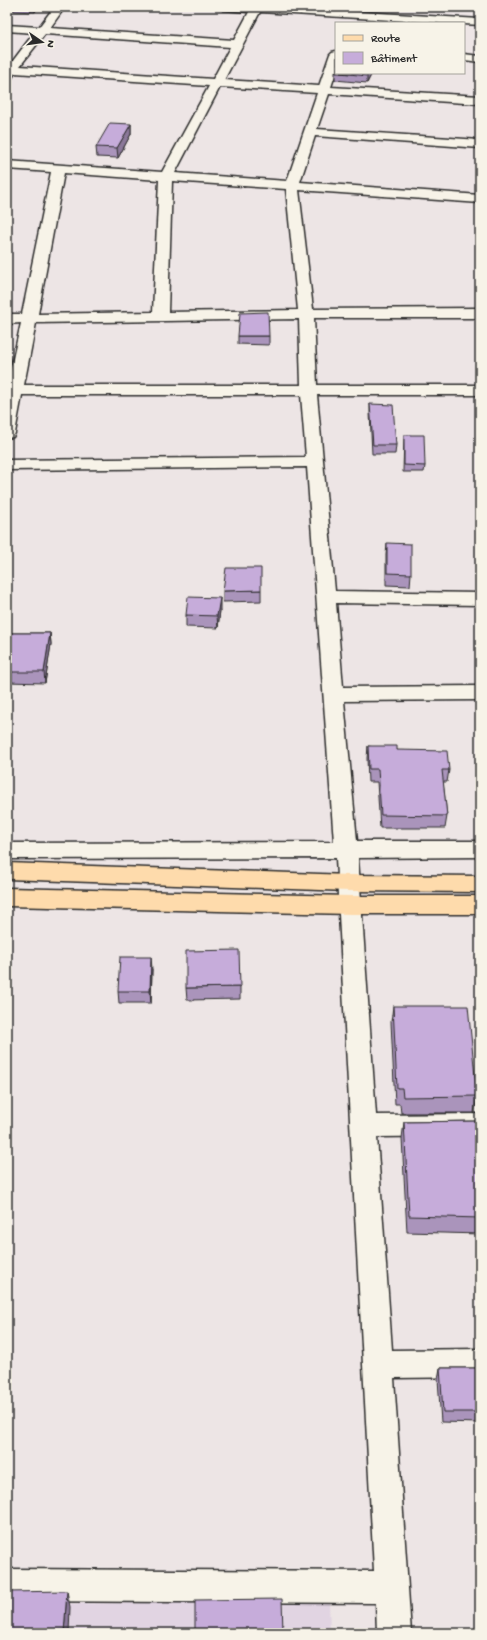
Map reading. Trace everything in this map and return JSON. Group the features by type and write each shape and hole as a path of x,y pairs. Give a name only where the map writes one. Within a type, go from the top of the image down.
{"main road":[{"path":"7,871 350,894 480,905"},
{"path":"7,897 350,894 480,884"}],"street":[{"path":"9,71 60,7"},
{"path":"223,7 480,22"},
{"path":"160,316 166,176 256,9"},
{"path":"7,28 237,44"},
{"path":"335,57 292,186 306,314 309,390 350,894 394,1633"},
{"path":"465,57 480,58"},
{"path":"9,71 480,100"},
{"path":"310,132 480,144"},
{"path":"7,165 480,199"},
{"path":"7,433 11,390 29,318 58,169"},
{"path":"7,319 306,314 480,313"},
{"path":"11,390 309,390 479,394"},
{"path":"7,465 315,462"},
{"path":"326,597 480,599"},
{"path":"334,694 480,693"},
{"path":"7,851 480,849"},
{"path":"364,1126 480,1125"},
{"path":"378,1364 480,1363"},
{"path":"7,1585 392,1587"}],"shaded area":[{"path":"329,1602 330,1633 7,1633 7,1604"}],"building":[{"path":"349,74 368,74 367,76"},
{"path":"110,123 131,124 117,148 96,147"},
{"path":"268,312 269,336 238,336 240,313"},
{"path":"370,404 393,405 396,445 373,445"},
{"path":"404,435 424,435 425,466 404,465"},
{"path":"387,543 411,544 411,574 387,573"},
{"path":"226,568 261,568 261,590 223,591"},
{"path":"188,597 220,598 217,616 186,615"},
{"path":"7,633 50,633 44,672 7,672"},
{"path":"368,746 397,746 397,750 447,751 449,770 442,770 447,816 381,815 378,769 369,769"},
{"path":"239,950 240,987 186,988 186,951"},
{"path":"120,957 151,957 150,991 118,991"},
{"path":"393,1006 468,1006 477,1096 403,1097 402,1088 397,1088"},
{"path":"480,1121 480,1218 409,1216 404,1122"},
{"path":"440,1368 480,1368 480,1412 443,1412"},
{"path":"67,1591 64,1633 7,1633 7,1592"},
{"path":"282,1599 283,1633 195,1633 195,1600"}]}
